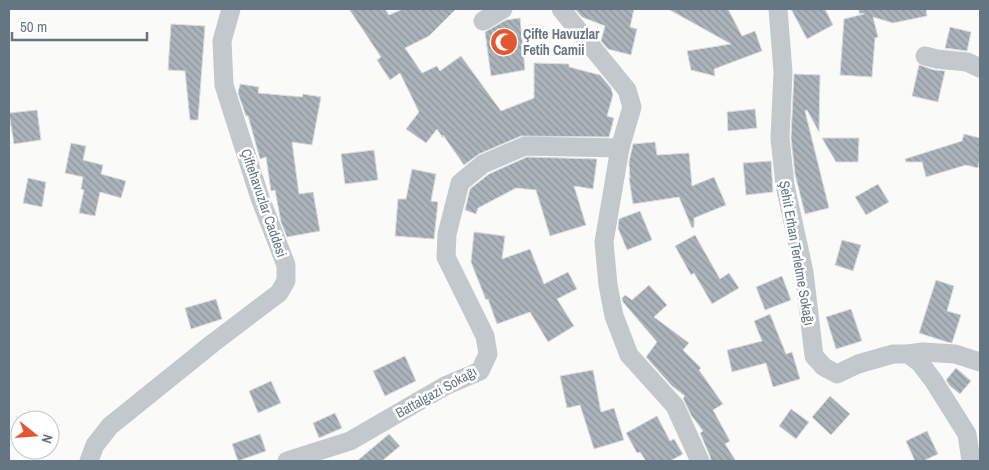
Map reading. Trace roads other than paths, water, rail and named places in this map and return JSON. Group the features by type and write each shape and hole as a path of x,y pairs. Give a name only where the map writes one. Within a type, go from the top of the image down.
{"street":[{"name":"Çiftehavuzlar Caddesi","path":"89,461 95,445 110,426 278,293 286,281 286,265 260,198 224,85 222,41 231,9"},
{"path":"482,21 503,9"},
{"path":"561,9 628,90 632,107 620,148 604,242 608,285 614,316 629,355 675,406 700,461"},
{"name":"Şehit Erhan Terletme Sokağı","path":"776,11 783,72 780,138 785,184 804,272 814,356 824,367 837,374 858,364 893,354 908,354"},
{"path":"925,56 967,62 980,68"},
{"name":"Battalgazi Sokağı","path":"287,461 350,441 445,386 480,371 488,354 485,336 446,257 447,234 460,182 482,164 526,146 620,148"},
{"path":"908,354 923,352 955,354 980,362"},
{"path":"908,354 920,364 967,434 971,461"}],"place":[{"name":"Çifte Havuzlar Fetih Camii","path":"504,42"}]}
